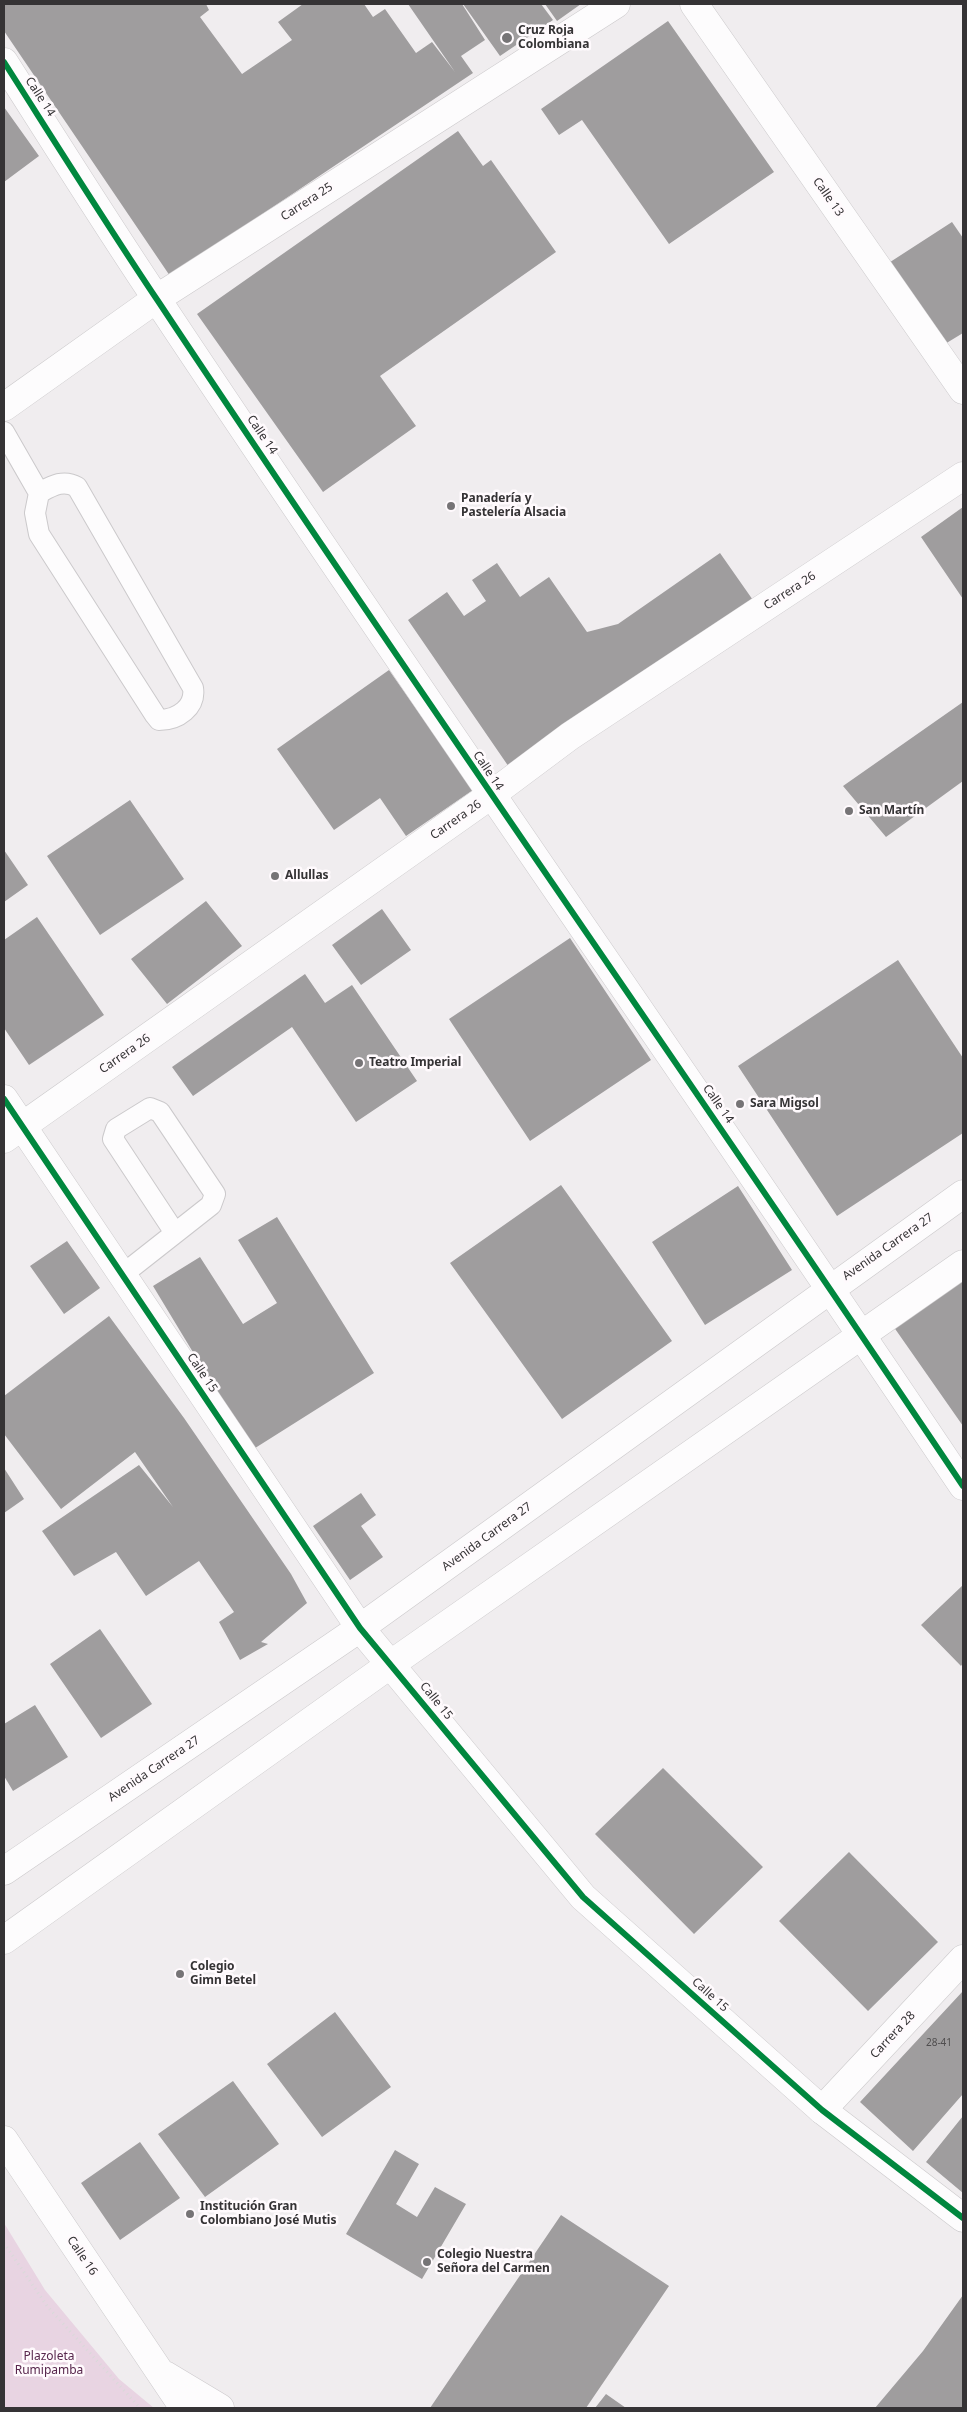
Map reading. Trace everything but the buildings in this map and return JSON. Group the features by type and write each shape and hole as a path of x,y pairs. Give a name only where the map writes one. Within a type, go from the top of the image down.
{"street":[{"name":"Carrera 25","path":"4,407 156,299 616,4"},
{"name":"Calle 13","path":"694,4 963,390"},
{"name":"Calle 14","path":"4,62 156,299 491,795 831,1288 963,1486"},
{"name":"Carrera 26","path":"13,1133 491,795 570,736 963,476"},
{"name":"Calle 15","path":"4,1099 13,1133 122,1275 360,1628 583,1897 822,2110 963,2218"},
{"name":"Avenida Carrera 27","path":"4,1871 360,1628 963,1194"},
{"path":"4,1940 391,1664 863,1336 963,1264"},
{"name":"Carrera 28","path":"822,2110 963,1959"},
{"name":"Calle 16","path":"4,2140 184,2408"},
{"name":"Calle 16","path":"160,2372 220,2408"}],"lane":[{"path":"4,432 39,493 35,512 39,534 155,716 159,720 169,720 192,705 193,688 77,487 68,482 55,484 39,493"},
{"path":"122,1275 211,1205 215,1194 160,1112 150,1108 116,1129 113,1139 175,1233"}],"path":[{"path":"4,2243 46,2306 140,2408"}],"green space":[{"name":"Plazoleta Rumipamba","path":"4,2223 45,2290 119,2379 154,2408 4,2408"}],"cycle path":[{"path":"4,62 119,242 257,450 963,1486"},
{"path":"4,1099 360,1628 583,1897 822,2110 963,2218"}],"place":[{"name":"Cruz Roja Colombiana","path":"507,38"},
{"name":"Panadería y Pastelería Alsacia","path":"451,506"},
{"name":"San Martín","path":"849,811"},
{"name":"Allullas","path":"275,876"},
{"name":"Teatro Imperial","path":"359,1063"},
{"name":"Sara Migsol","path":"740,1104"},
{"name":"Colegio Gimn Betel","path":"180,1974"},
{"name":"Institución Gran Colombiano José Mutis","path":"190,2214"},
{"name":"Colegio Nuestra Señora del Carmen","path":"427,2262"}]}
